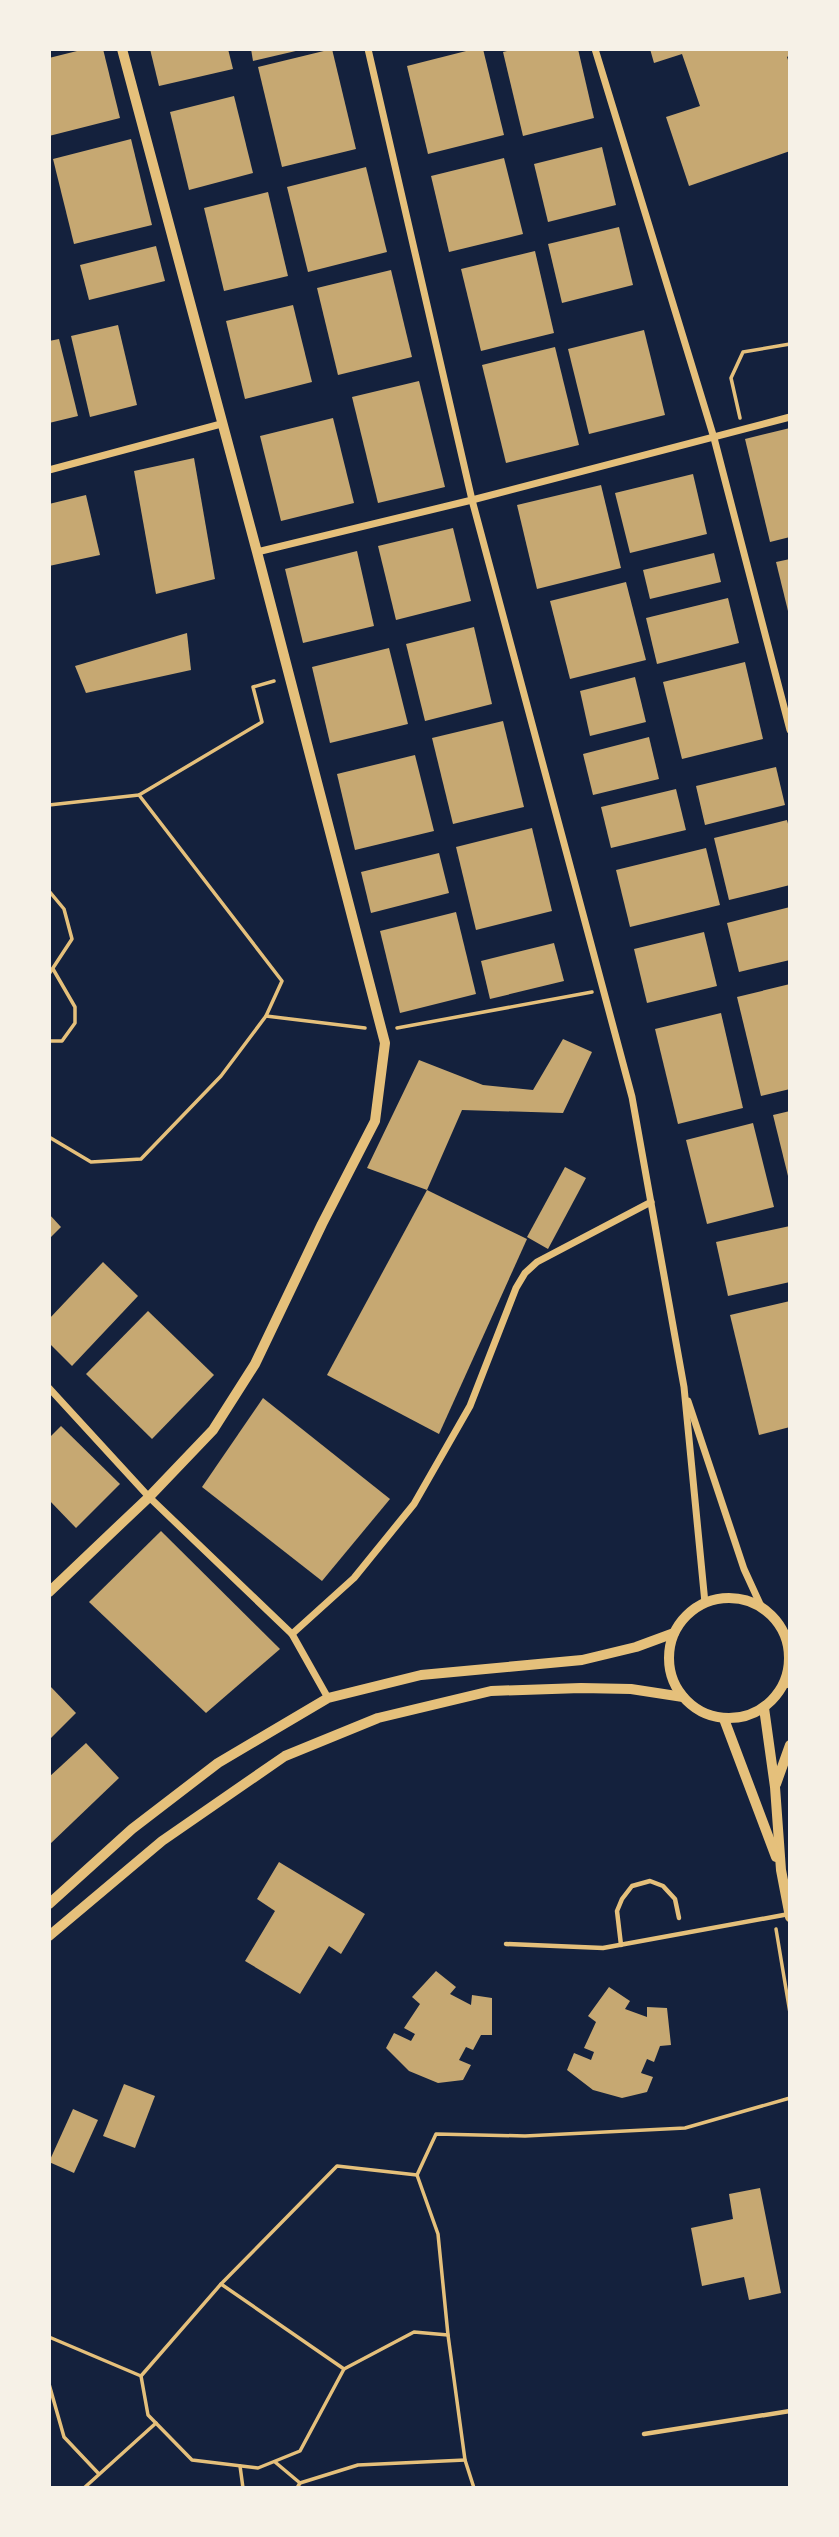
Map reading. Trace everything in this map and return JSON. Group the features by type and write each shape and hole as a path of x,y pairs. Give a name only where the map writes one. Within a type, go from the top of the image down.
{"street":[{"path":"49,1592 149,1497 213,1430 255,1364 375,1121 385,1043 122,49"},
{"path":"368,49 472,500 632,1097 684,1387 705,1602"},
{"path":"594,49 714,438 790,730"},
{"path":"257,552 790,418"},
{"path":"49,470 221,424"},
{"path":"292,1634 354,1578 414,1504 470,1406 516,1288 525,1273 537,1262 651,1202"},
{"path":"684,1387 744,1569 761,1606"},
{"path":"49,1388 149,1497 292,1634 328,1698"},
{"path":"733,1598 761,1606 787,1634 787,1685 764,1708 745,1717 709,1716 695,1708 674,1684 669,1667 669,1650 674,1633 681,1620 705,1602 733,1598"},
{"path":"49,1904 132,1829 218,1763 328,1698 421,1675 582,1660 636,1647 674,1633"},
{"path":"49,1936 162,1841 285,1756 378,1718 491,1691 631,1689 683,1697"},
{"path":"764,1708 775,1787 781,1870 790,1915"},
{"path":"724,1718 781,1870"},
{"path":"775,1787 790,1745"}],"lane":[{"path":"621,1945 617,1912 622,1899 632,1886 650,1881 663,1886 675,1899 679,1917"},
{"path":"506,1944 603,1948 790,1915"},
{"path":"644,2434 790,2411"}],"path":[{"path":"741,420 731,378 743,352 790,344"},
{"path":"49,805 139,795 262,722 253,687 289,677"},
{"path":"49,1137 92,1162 141,1159 221,1076 266,1016 282,981 139,795"},
{"path":"49,891 64,909 72,939 49,974"},
{"path":"49,1041 62,1041 75,1023 75,1007 53,969"},
{"path":"266,1016 381,1030 604,990"},
{"path":"775,1916 790,2013"},
{"path":"474,2488 465,2460 438,2234 417,2175 436,2134 525,2136 685,2128 790,2098"},
{"path":"141,2375 222,2284 337,2166 417,2175"},
{"path":"222,2284 344,2369"},
{"path":"141,2375 148,2415 192,2460 258,2468 300,2451 344,2369 414,2332 448,2335"},
{"path":"49,2337 141,2375"},
{"path":"49,2384 64,2437 99,2474"},
{"path":"84,2488 156,2423"},
{"path":"297,2488 300,2483 358,2466 465,2460"},
{"path":"274,2462 300,2483"},
{"path":"240,2466 243,2488"}],"building":[{"path":"85,49 103,49 120,118 49,136 49,58"},
{"path":"150,49 228,49 233,69 159,86"},
{"path":"251,49 300,49 300,50 253,61"},
{"path":"332,49 356,149 282,167 258,67"},
{"path":"483,49 504,135 428,154 407,66"},
{"path":"515,49 578,49 594,118 523,136 503,52"},
{"path":"650,49 790,49 790,55 787,57 790,66 790,151 689,186 666,117 700,106 682,54 654,63"},
{"path":"234,96 253,173 189,190 170,112"},
{"path":"131,139 152,225 74,244 53,159"},
{"path":"602,147 616,205 548,222 534,164"},
{"path":"504,158 523,234 449,252 431,176"},
{"path":"366,167 387,252 308,272 287,187"},
{"path":"268,192 288,276 224,291 204,208"},
{"path":"619,227 633,285 562,303 548,244"},
{"path":"156,246 165,281 89,300 80,265"},
{"path":"535,251 554,333 481,351 461,269"},
{"path":"391,270 412,357 338,375 317,288"},
{"path":"293,305 312,382 245,399 226,321"},
{"path":"118,325 137,405 90,417 71,336"},
{"path":"644,330 665,415 589,434 568,349"},
{"path":"59,339 78,416 49,423 49,341"},
{"path":"555,347 579,445 506,463 482,365"},
{"path":"419,381 445,487 378,503 352,397"},
{"path":"333,418 354,503 281,521 260,436"},
{"path":"790,428 790,537 770,542 745,439"},
{"path":"194,458 215,579 156,594 134,471"},
{"path":"693,474 707,534 630,553 615,493"},
{"path":"601,485 621,568 537,589 517,505"},
{"path":"86,495 100,555 49,566 49,504"},
{"path":"453,528 471,601 396,620 378,546"},
{"path":"357,551 374,626 303,643 285,569"},
{"path":"714,553 721,582 650,599 643,570"},
{"path":"790,559 790,615 789,615 776,562"},
{"path":"626,582 646,660 570,679 550,601"},
{"path":"728,598 739,643 657,664 646,618"},
{"path":"474,627 492,704 425,721 406,644"},
{"path":"187,633 191,670 86,693 75,666"},
{"path":"389,648 408,724 330,743 312,667"},
{"path":"745,662 763,739 682,759 663,682"},
{"path":"635,677 646,722 590,736 580,691"},
{"path":"503,721 524,807 453,824 432,738"},
{"path":"649,737 659,779 593,795 583,754"},
{"path":"415,755 434,831 355,850 337,774"},
{"path":"776,767 785,805 705,825 696,786"},
{"path":"676,789 686,830 611,848 601,807"},
{"path":"787,820 790,831 790,885 729,900 714,838"},
{"path":"532,828 552,911 476,930 456,847"},
{"path":"706,848 720,905 630,927 616,870"},
{"path":"439,853 449,893 371,913 361,872"},
{"path":"790,907 790,960 739,972 727,923"},
{"path":"456,912 476,994 400,1013 380,931"},
{"path":"704,932 717,986 647,1003 634,949"},
{"path":"554,943 564,981 490,999 481,961"},
{"path":"790,984 790,1089 761,1096 737,997"},
{"path":"721,1013 743,1108 678,1124 655,1029"},
{"path":"563,1039 592,1052 563,1113 462,1110 427,1190 367,1168 419,1060 483,1085 533,1090"},
{"path":"790,1111 790,1180 789,1180 773,1115"},
{"path":"753,1123 774,1207 707,1224 686,1140"},
{"path":"565,1167 586,1178 548,1249 527,1237"},
{"path":"427,1190 527,1239 439,1434 327,1375"},
{"path":"49,1214 61,1227 49,1239"},
{"path":"790,1226 790,1282 728,1296 716,1242"},
{"path":"103,1262 138,1296 72,1366 49,1343 49,1319"},
{"path":"790,1301 790,1427 759,1435 730,1315"},
{"path":"148,1311 214,1375 152,1439 86,1374"},
{"path":"263,1398 390,1499 322,1581 202,1487"},
{"path":"61,1426 120,1484 76,1528 49,1500 49,1438"},
{"path":"161,1531 280,1649 206,1713 89,1602"},
{"path":"49,1685 76,1713 49,1740"},
{"path":"86,1743 119,1778 49,1845 49,1777"},
{"path":"279,1862 365,1914 341,1954 329,1946 300,1994 245,1961 275,1911 257,1899"},
{"path":"436,1971 456,1987 450,1994 471,2005 472,1995 492,1998 492,2035 481,2035 473,2050 466,2047 459,2060 471,2065 463,2080 438,2083 409,2071 386,2048 394,2033 411,2041 415,2034 404,2028 420,2004 412,1997"},
{"path":"609,1987 630,2001 625,2009 647,2017 647,2007 667,2008 671,2045 660,2046 654,2062 647,2059 641,2073 653,2077 647,2092 622,2098 593,2090 567,2070 574,2053 591,2060 594,2052 584,2048 596,2022 588,2016"},
{"path":"124,2084 155,2096 135,2148 103,2136"},
{"path":"73,2109 98,2120 74,2173 49,2162"},
{"path":"760,2188 781,2293 749,2300 744,2277 702,2286 691,2228 733,2219 729,2194"}]}
